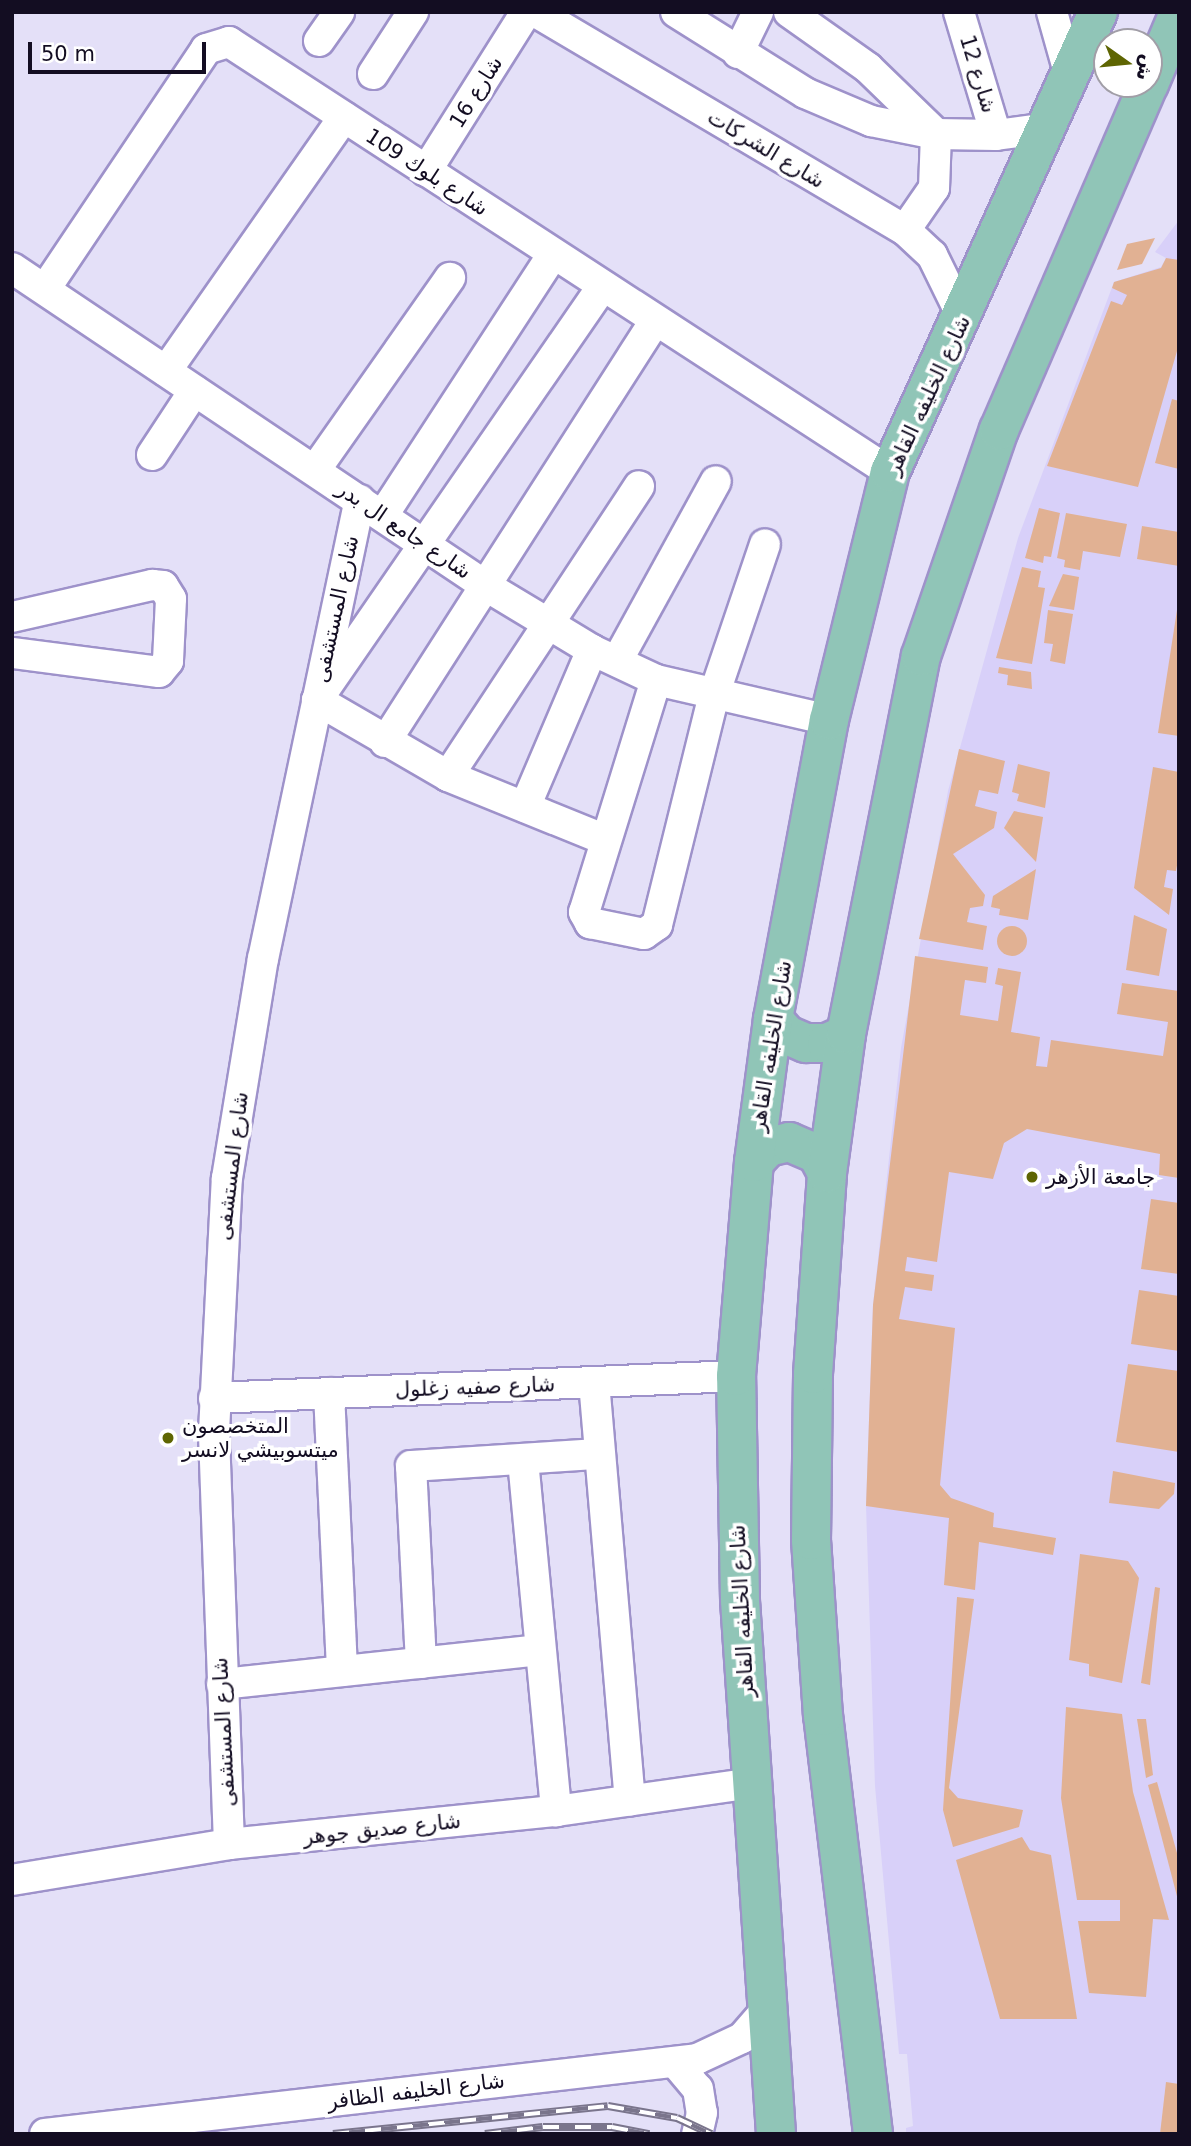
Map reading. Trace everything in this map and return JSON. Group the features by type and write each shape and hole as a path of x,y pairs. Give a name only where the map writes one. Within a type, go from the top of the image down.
{"main road":[{"name":"شارع الخليفه القاهر","path":"776,2134 752,1783 736,1376 754,1162 773,1019 830,720 890,472 963,318 1098,12"},
{"path":"1163,51 1179,13"},
{"path":"873,2134 823,1717 811,1540 813,1374 827,1173 846,1034 904,724 956,544 999,430 1143,98"},
{"path":"773,1019 787,1035 806,1043 827,1043 846,1034"},
{"path":"754,1162 768,1147 789,1142 817,1154 827,1173"}],"street":[{"path":"318,41 339,12"},
{"path":"373,74 414,12"},
{"name":"شارع 16","path":"426,171 526,12"},
{"name":"شارع الشركات","path":"536,12 905,230 932,255 963,318"},
{"path":"676,12 738,53 849,114 936,134 996,135 1048,128"},
{"path":"738,53 758,12"},
{"path":"789,12 868,68 936,134 934,188 905,230"},
{"name":"شارع 12","path":"959,12 996,135"},
{"path":"1052,12 1070,76"},
{"name":"شارع بلوك 109","path":"45,289 213,43 229,42 890,472"},
{"path":"166,371 344,117"},
{"path":"371,508 553,254"},
{"name":"شارع جامع ال بدر","path":"12,268 486,586 604,655 656,680 830,720"},
{"path":"315,470 450,278"},
{"path":"603,287 427,545 317,700 385,743 448,776 606,840"},
{"path":"385,743 655,321"},
{"path":"152,455 194,391"},
{"path":"524,807 604,655 716,481"},
{"path":"448,776 545,622 639,486"},
{"name":"شارع المستشفى","path":"229,1844 214,1398 228,1178 263,959 317,700 371,508"},
{"path":"656,680 584,916 590,923 635,933 651,931 714,695 765,544"},
{"path":"12,617 152,585 167,589 170,599 169,661 159,672 12,653"},
{"name":"شارع صفيه زغلول","path":"214,1398 736,1376"},
{"path":"594,1382 630,1800"},
{"path":"329,1393 342,1671"},
{"path":"421,1663 411,1466 599,1454"},
{"path":"523,1460 556,1811"},
{"path":"222,1684 540,1650"},
{"name":"شارع صديق جوهر","path":"12,1880 229,1844 556,1811 752,1783"},
{"name":"شارع الخليفه الظافر","path":"46,2134 675,2062 728,2047 768,2008"},
{"path":"675,2062 698,2089 702,2113 697,2134"}],"shaded area":[{"name":"جامعة الأزهر","path":"1179,220 1179,2134 906,2134 906,2128 913,2126 907,2054 899,2054 875,1786 866,1506 873,1305 901,1048 948,791 1018,538 1114,282 1161,267 1166,258 1155,252"},
{"path":"1155,238 1142,264 1117,270 1127,244"},
{"path":"1166,258 1179,260 1179,344 1138,487 1047,466 1111,301 1122,305 1127,295 1112,288 1114,282 1161,268"},
{"path":"1172,399 1179,401 1179,469 1155,463"},
{"path":"1039,508 1060,513 1051,557 1044,556 1043,563 1025,558"},
{"path":"1066,513 1127,524 1120,557 1083,551 1080,570 1064,567 1065,560 1057,558"},
{"path":"1142,526 1179,532 1179,566 1137,559"},
{"path":"1022,567 1041,571 1038,587 1045,588 1032,664 996,658"},
{"path":"1063,574 1079,577 1074,610 1049,606"},
{"path":"1179,597 1179,736 1158,733"},
{"path":"1048,610 1073,614 1065,664 1050,661 1053,644 1044,643"},
{"path":"999,667 1031,672 1032,689 1007,685 1008,675 998,673"},
{"path":"959,749 1005,761 998,794 979,790 975,806 997,812 994,828 953,854 985,895 983,906 970,908 967,922 987,926 983,950 919,939"},
{"path":"1018,764 1050,772 1045,808 1017,801 1019,794 1012,792"},
{"path":"1153,767 1179,772 1179,854 1176,871 1167,870 1164,887 1173,889 1169,915 1134,888"},
{"path":"1014,811 1043,817 1036,862 1004,828"},
{"path":"1036,869 1028,920 999,915 1000,909 991,907 993,896"},
{"path":"1134,915 1167,929 1159,976 1126,970"},
{"path":"1012,926 1023,930 1027,941 1023,952 1012,956 1001,952 997,941 1001,930"},
{"path":"915,956 988,967 986,983 965,980 960,1015 998,1021 1003,986 995,984 998,968 1021,972 1011,1032 1040,1037 1036,1066 1047,1067 1051,1040 1163,1056 1168,1022 1117,1014 1122,983 1179,991 1179,1178 1159,1175 1160,1154 1027,1129 1004,1143 993,1179 949,1172 937,1262 907,1257 905,1271 934,1275 932,1291 905,1287 899,1319 955,1328 940,1485 951,1498 994,1513 993,1527 1056,1538 1053,1555 979,1542 975,1590 944,1585 949,1518 866,1506 873,1305"},
{"path":"1151,1199 1179,1203 1179,1274 1141,1269"},
{"path":"1139,1290 1179,1296 1179,1351 1131,1344"},
{"path":"1128,1364 1179,1371 1179,1452 1116,1442"},
{"path":"1113,1471 1175,1483 1174,1494 1159,1509 1109,1503"},
{"path":"1080,1554 1128,1561 1139,1578 1122,1683 1089,1676 1089,1664 1069,1660"},
{"path":"1155,1587 1160,1588 1150,1685 1141,1683"},
{"path":"957,1597 974,1599 949,1788 958,1798 1023,1810 1019,1827 953,1847 943,1810"},
{"path":"1066,1707 1122,1714 1133,1792 1169,1920 1153,1919 1146,1997 1089,1993 1078,1921 1120,1921 1120,1900 1077,1900 1061,1798"},
{"path":"1137,1719 1146,1719 1153,1775 1146,1778"},
{"path":"1157,1782 1179,1860 1179,1904 1148,1785"},
{"path":"1022,1837 1030,1850 1051,1855 1077,2019 1000,2019 956,1860"},
{"path":"1166,2082 1179,2084 1179,2134 1160,2134"}],"railway":[{"path":"333,2134 608,2106 677,2118 712,2134"},
{"path":"485,2134 543,2127 612,2127 649,2134"}],"place":[{"name":"جامعة الأزهر","path":"1032,1177"},
{"name":"المتخصصون ميتسوبيشي لانسر","path":"168,1438"}]}
